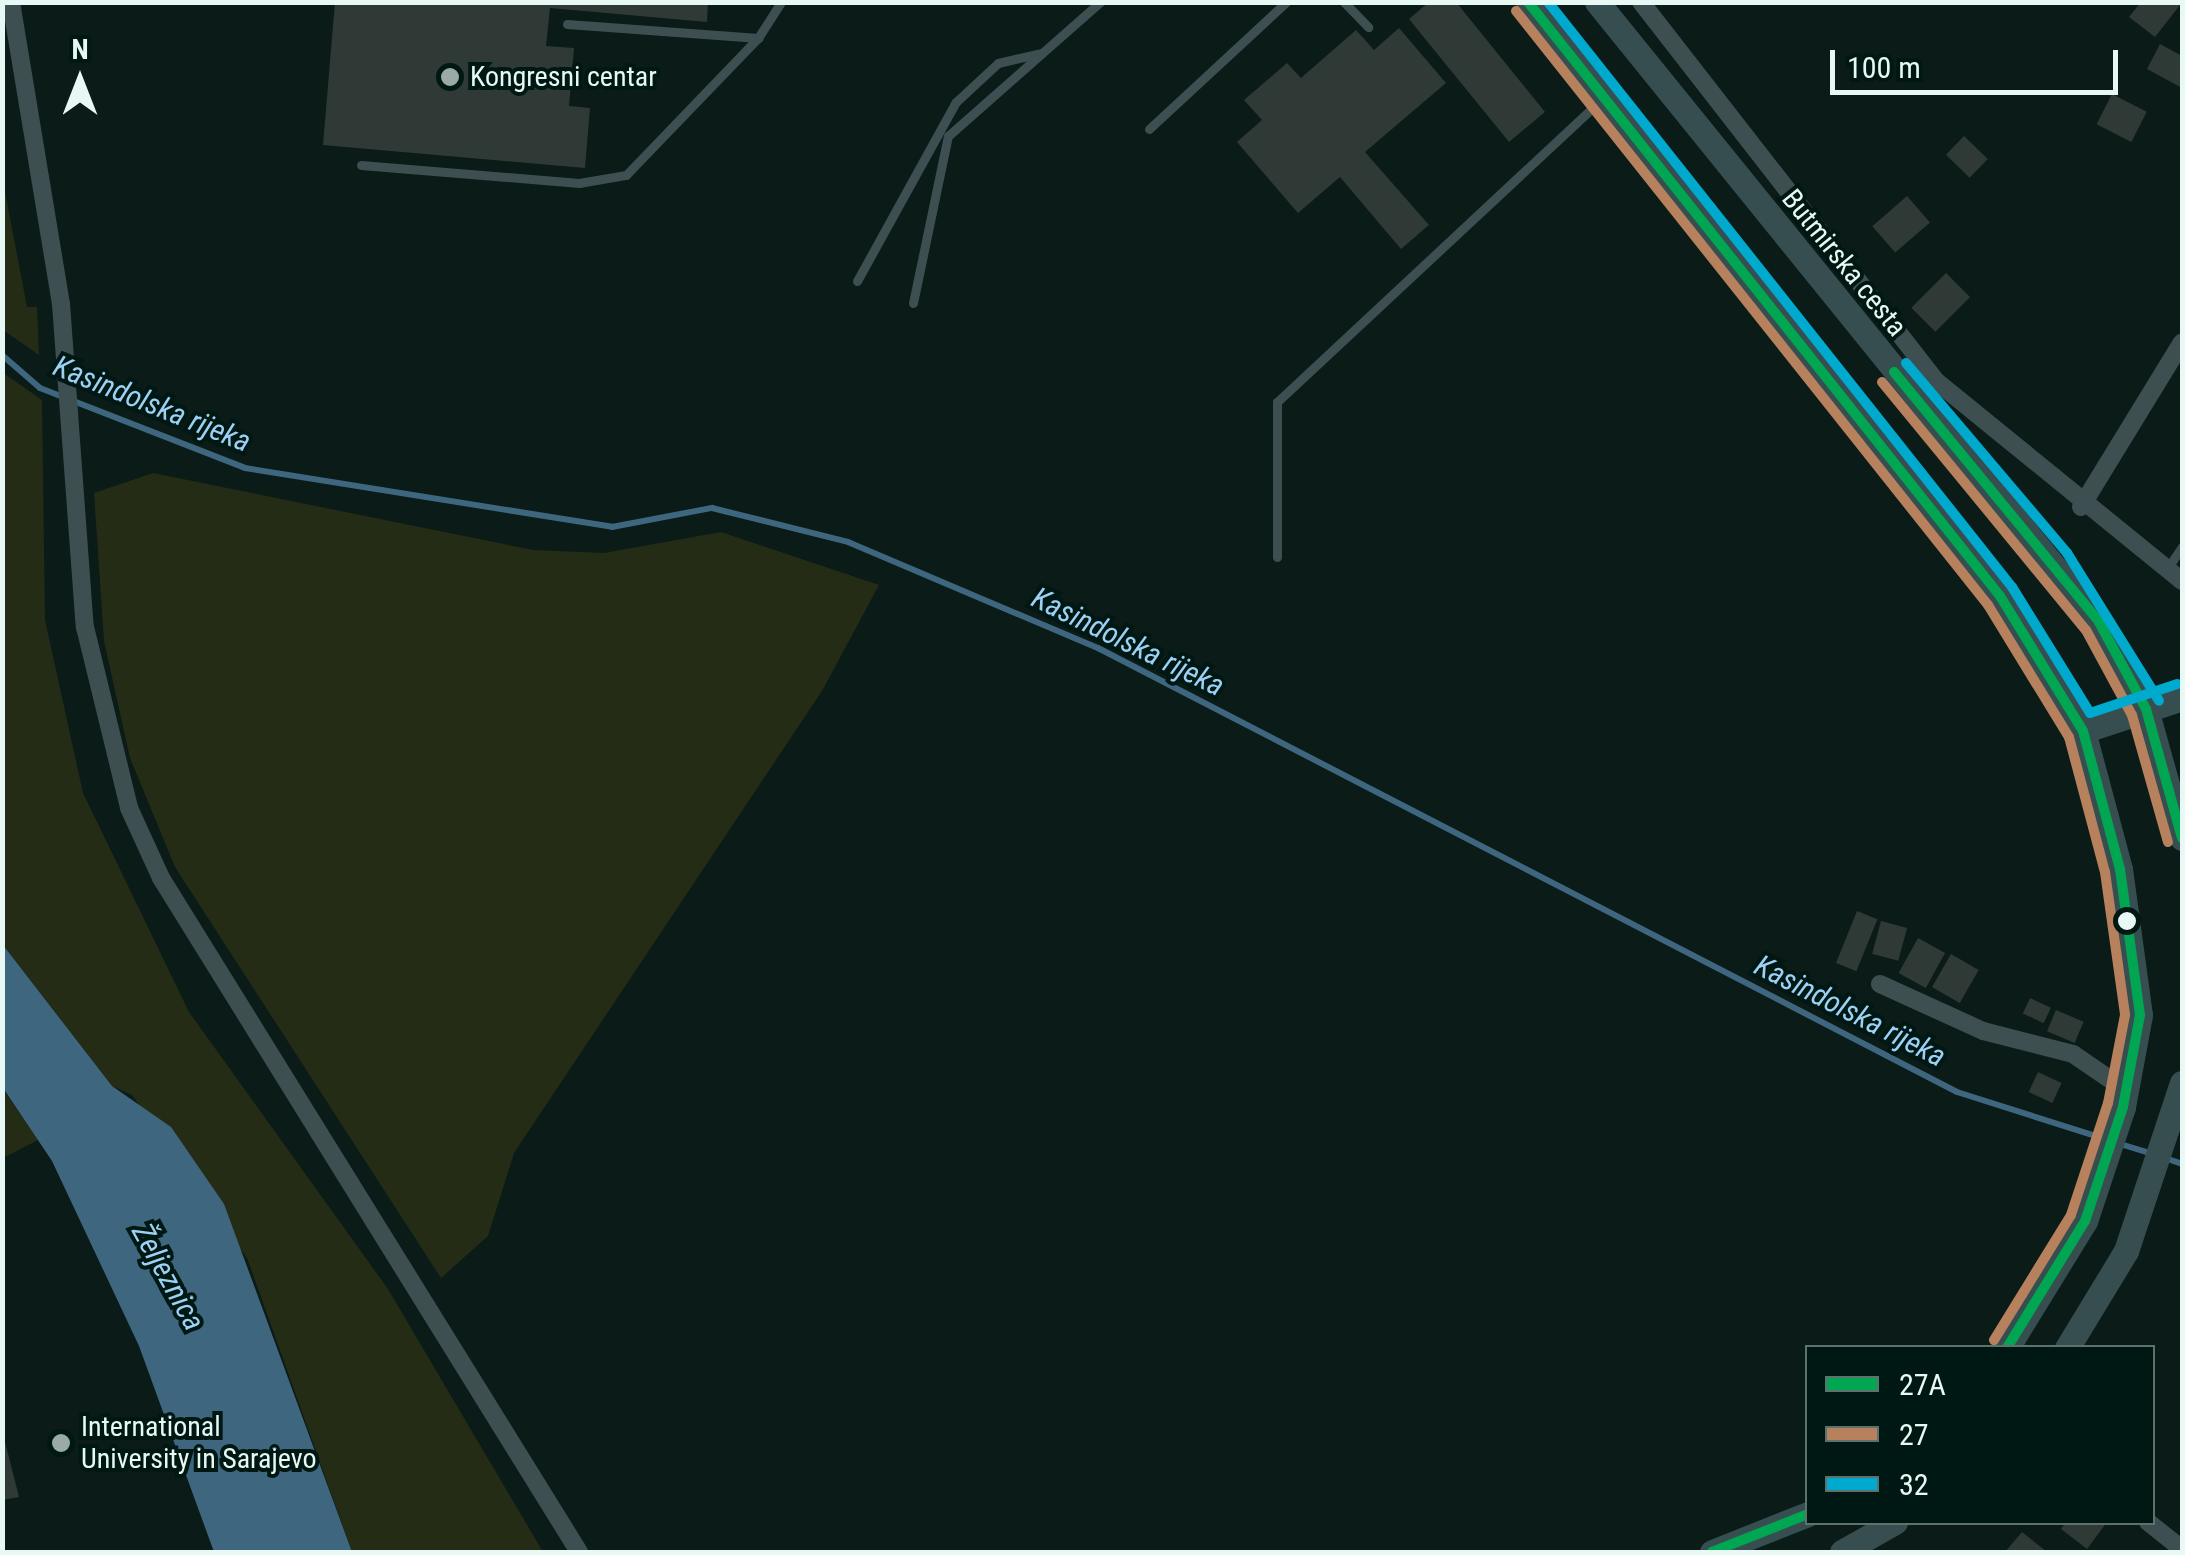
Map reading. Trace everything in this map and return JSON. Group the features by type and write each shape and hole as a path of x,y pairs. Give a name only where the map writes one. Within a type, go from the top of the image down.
{"main road":[{"path":"1528,2 2000,596 2083,731 2112,828 2138,978 2125,1099 2102,1176 2058,1271 2009,1345"},
{"name":"Butmirska cesta","path":"1597,2 2055,562 2146,709 2182,838"},
{"path":"2083,731 2182,698"},
{"path":"2069,1345 2148,1195 2182,1083"},
{"path":"1712,1552 1805,1515"},
{"path":"1842,1552 1890,1525"}],"street":[{"path":"11,2 61,304 94,684 153,861 579,1552"},
{"name":"Butmirska cesta","path":"1640,2 1936,381 2081,507 2182,581"},
{"path":"2081,507 2182,342"},
{"path":"1880,984 1983,1030 2073,1054 2125,1099"},
{"path":"2152,1525 2182,1549"}],"lane":[{"path":"361,165 579,183 626,176 758,38 781,2"},
{"path":"913,303 948,136 1100,2"},
{"path":"1150,129 1286,2"},
{"path":"1344,2 1368,27"},
{"path":"568,24 758,38"},
{"path":"857,282 956,102 998,63 1042,54"},
{"path":"1277,557 1277,402 1604,97"},
{"path":"2166,569 2182,547"}],"green space":[{"path":"3,181 27,307 37,307 39,355 3,330"},
{"path":"2,372 42,400 45,620 83,793 189,1012 388,1289 543,1552 352,1552 247,1258 132,1095 112,1086 3,945"},
{"path":"153,473 533,550 604,553 721,532 879,585 822,691 514,1153 488,1236 441,1278 175,867 130,758 104,641 94,493"},
{"path":"2,1088 38,1140 3,1158 2,1158"}],"water":[{"name":"Željeznica","path":"3,945 112,1086 171,1127 224,1204 352,1552 214,1552 139,1346 52,1161 3,1088"}],"building":[{"name":"Kongresni centar","path":"335,2 708,2 707,22 550,8 546,46 574,48 569,106 590,108 585,168 323,145"},
{"path":"1429,2 1456,2 1545,112 1509,142 1409,19"},
{"path":"2141,2 2180,5 2155,37 2129,17"},
{"path":"1399,28 1446,83 1365,152 1429,225 1401,249 1340,177 1298,213 1237,142 1262,120 1244,100 1287,63 1301,78 1356,30 1374,50"},
{"path":"2160,44 2182,56 2182,88 2147,69"},
{"path":"2112,94 2147,112 2131,142 2097,124"},
{"path":"1964,136 1988,159 1970,178 1946,155"},
{"path":"1907,196 1930,222 1895,253 1872,226"},
{"path":"1946,273 1970,297 1935,332 1911,308"},
{"path":"1857,911 1877,919 1856,971 1836,963"},
{"path":"1881,921 1907,928 1898,961 1872,954"},
{"path":"1918,938 1945,953 1926,988 1899,973"},
{"path":"1951,954 1979,970 1960,1003 1932,987"},
{"path":"2030,998 2051,1008 2044,1023 2023,1013"},
{"path":"2056,1010 2084,1022 2075,1043 2047,1031"},
{"path":"2038,1072 2062,1083 2052,1103 2029,1092"},
{"path":"2,1430 19,1497 2,1500"},
{"path":"2064,1525 2105,1525 2087,1549 2061,1529"},
{"path":"2022,1532 2047,1552 2005,1552"}],"waterway":[{"name":"Kasindolska rijeka","path":"2,355 40,388 245,468 612,527 712,508 848,542 1098,648 1957,1092 2105,1139"},
{"name":"Kasindolska rijeka","path":"2117,1143 2153,1154"},
{"name":"Kasindolska rijeka","path":"2165,1158 2182,1164"}],"transit line":[{"name":"27A","path":"1528,2 2000,596 2083,731 2120,869 2140,1015 2123,1107 2085,1221 2009,1345"},
{"name":"32","path":"1548,2 2012,587 2090,713 2177,684"},
{"name":"27","path":"1516,11 1988,605 2069,737 2105,872 2125,1015 2108,1103 2071,1215 1994,1340"},
{"name":"32","path":"1906,363 2067,553 2159,701"},
{"name":"27A","path":"1894,372 2099,622 2146,709 2182,838"},
{"name":"27","path":"1882,382 2086,630 2132,715 2168,842"},
{"name":"27A","path":"1712,1552 1805,1515"}],"place":[{"name":"Kongresni centar","path":"450,77"},
{"name":"International University in Sarajevo","path":"61,1443"}]}
